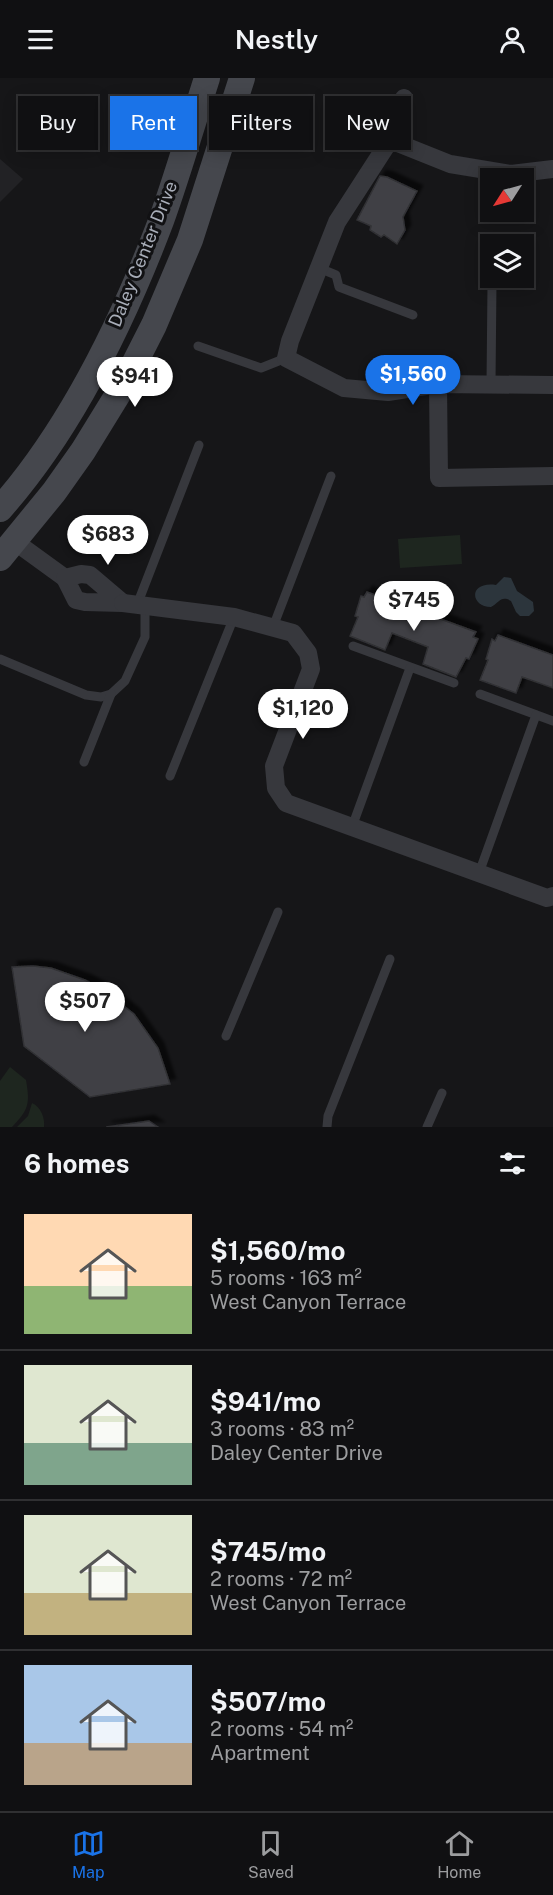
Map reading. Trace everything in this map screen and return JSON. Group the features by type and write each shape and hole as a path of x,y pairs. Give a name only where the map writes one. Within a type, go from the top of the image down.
{"main road":[{"name":"Daley Center Drive","path":"0,509 26,480 58,434 122,311 161,220 207,78"},
{"name":"Daley Center Drive","path":"7,550 54,492 83,451 123,387 154,325 190,240 242,78"}],"street":[{"path":"411,148 450,164 511,174 553,169"},
{"path":"384,150 337,222 290,341 286,358 344,388 388,392 438,384 553,385"},
{"path":"438,384 439,478 553,476"},
{"path":"7,550 65,578 81,574 90,575 135,605"},
{"path":"65,578 73,596 80,602 135,605 234,617 293,633 308,653 311,669 274,766 276,788 286,802 547,898 553,896"}],"lane":[{"path":"319,268 336,275 339,287 413,315"},
{"path":"490,383 492,288"},
{"path":"198,346 261,368 286,358"},
{"path":"0,659 86,695 101,698 111,694 125,681 145,637 135,605 199,445"},
{"path":"273,627 331,476"},
{"path":"170,776 234,617"},
{"path":"353,646 454,683"},
{"path":"352,827 410,668"},
{"path":"84,762 111,694"},
{"path":"480,694 553,721"},
{"path":"479,873 536,714"},
{"path":"226,1036 278,912"},
{"path":"327,1127 328,1116 390,959"},
{"path":"427,1127 442,1093"}],"shaded area":[{"path":"0,159 23,179 0,202"},
{"path":"460,535 462,564 400,568 398,539"},
{"path":"504,577 511,578 517,591 533,602 534,611 529,616 520,616 508,599 502,599 491,607 484,606 476,599 475,594 480,587 496,585"},
{"path":"10,1067 26,1080 28,1101 25,1111 12,1127 0,1127 0,1081"},
{"path":"32,1103 42,1113 44,1127 17,1127 28,1116"}],"building":[{"path":"380,176 417,191 403,217 405,230 397,244 384,235 381,237 370,230 371,226 357,220"},
{"path":"367,592 476,632 473,637 478,639 469,659 466,658 456,677 423,664 428,647 392,633 385,650 350,636 358,617 355,616 361,596 364,597"},
{"path":"498,635 553,655 553,688 522,677 516,693 480,680 488,660 486,659 492,639 495,641"},
{"path":"12,967 51,968 85,980 102,989 134,1014 158,1048 170,1084 90,1097 24,1046"},
{"path":"149,1121 158,1127 106,1127"}]}
